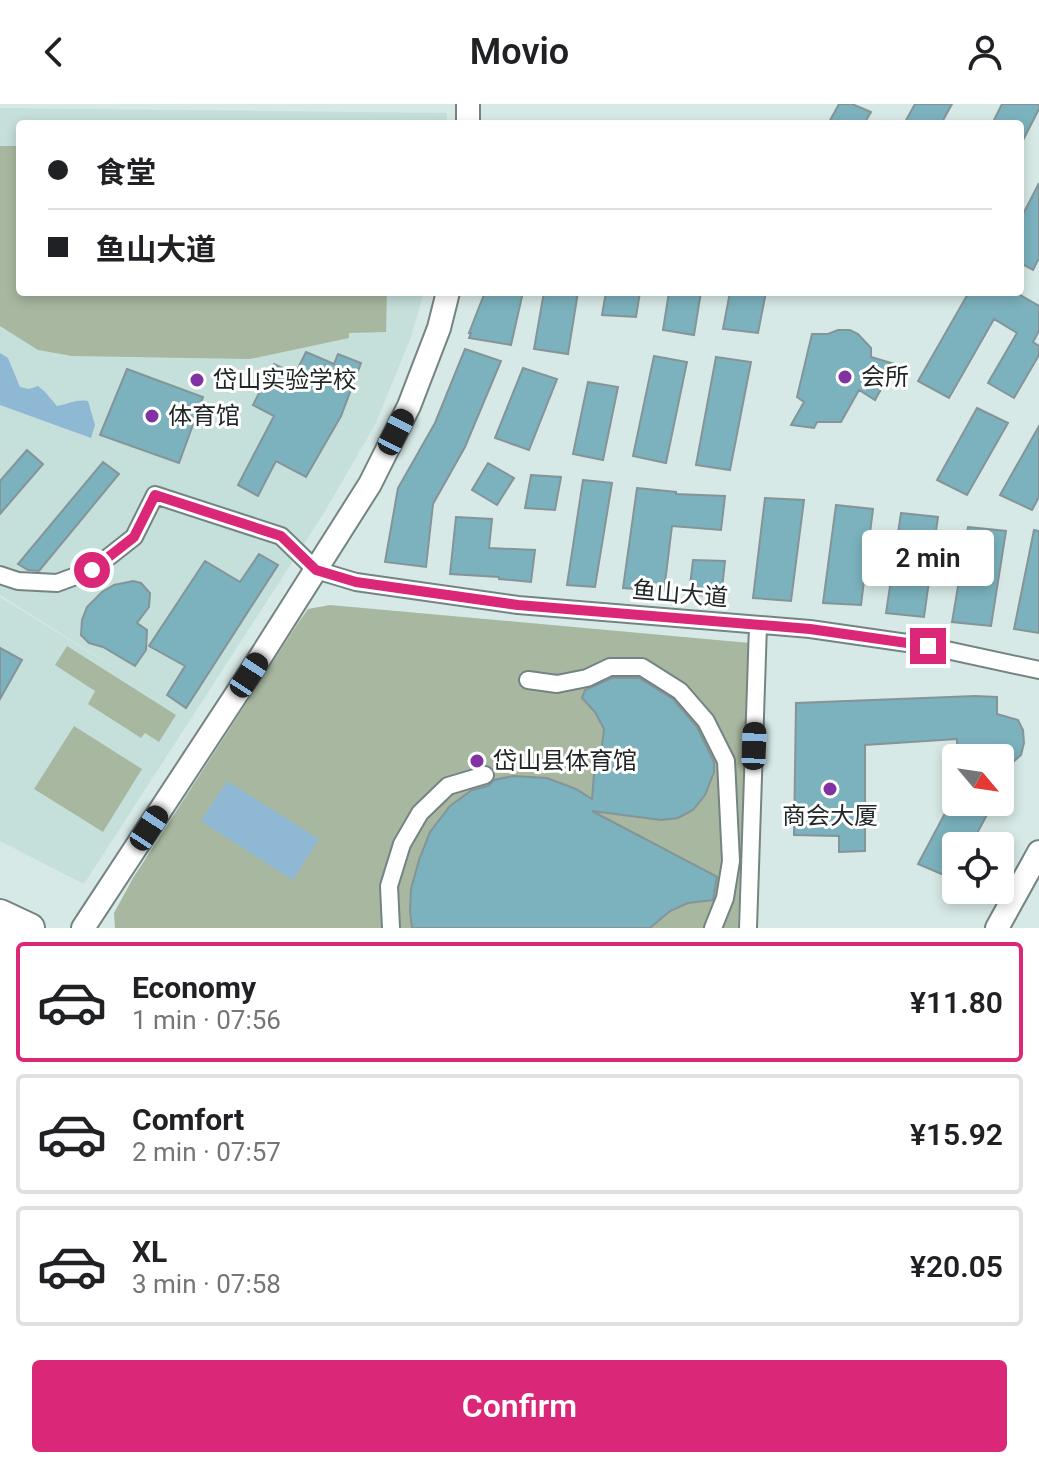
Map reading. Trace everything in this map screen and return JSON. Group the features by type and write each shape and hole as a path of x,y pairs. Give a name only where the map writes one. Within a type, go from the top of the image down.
{"highway":[{"path":"0,914 30,928"}],"street":[{"path":"83,928 370,484 409,406 439,328 447,296"},
{"path":"0,575 18,581 57,583 92,570 134,537 155,495 281,536 316,570"},
{"name":"鱼山大道","path":"316,570 356,582 518,605 810,629 928,646 1039,670"},
{"path":"748,928 758,625"},
{"path":"528,680 557,684 587,678 610,667 642,667 680,691 706,721 726,761 731,861 725,898 713,928"},
{"path":"391,928 389,886 402,844 420,813 448,786 485,775"},
{"path":"997,928 1039,852"}],"shaded area":[{"name":"岱山实验学校","path":"0,108 447,113 447,120 16,120 16,296 423,296 411,337 376,423 324,513 84,884 0,841 0,597 125,674 0,595"}],"green space":[{"path":"0,146 16,146 16,296 387,296 386,332 349,333 349,338 250,359 72,356 38,350 0,326"},
{"name":"岱山县体育馆","path":"330,605 750,643 738,928 115,928 114,913 133,878 298,623 308,609"},
{"path":"67,646 176,715 159,742 145,733 141,738 88,704 95,691 55,665"},
{"path":"74,726 142,769 103,832 34,789"}],"water":[{"path":"0,353 8,358 20,387 29,389 38,386 57,406 88,401 95,425 91,438 0,405"},
{"path":"227,781 319,839 293,880 201,821"}],"building":[{"path":"839,104 852,104 871,112 866,120 830,120"},
{"path":"915,104 952,104 943,120 906,120"},
{"path":"1002,104 1039,104 1024,138 1024,120 994,120"},
{"path":"1039,183 1039,258 1033,270 1024,265 1024,212"},
{"path":"483,296 522,296 511,345 469,338"},
{"path":"543,296 577,296 568,354 534,349"},
{"path":"605,296 639,296 636,317 602,315"},
{"path":"668,296 700,296 694,335 663,330"},
{"path":"729,296 765,296 758,333 723,329"},
{"path":"967,296 1022,296 1039,306 1039,331 1033,342 1039,346 1039,355 1014,398 988,383 1017,333 994,319 949,398 918,381"},
{"name":"会所","path":"838,330 858,334 871,348 871,357 895,364 875,400 859,390 841,422 817,422 814,428 791,425 804,402 797,397 812,334 828,334"},
{"path":"465,349 501,361 465,447 433,504 426,567 385,562 398,488 435,423"},
{"path":"306,352 334,364 338,354 361,363 341,416 306,477 276,461 258,496 238,485 274,416 253,405 274,364 295,374"},
{"path":"654,356 687,362 666,463 633,456"},
{"path":"716,357 751,362 730,470 696,465"},
{"path":"523,368 557,379 529,450 495,438"},
{"name":"体育馆","path":"127,369 203,397 179,463 100,435"},
{"path":"588,382 618,387 603,460 573,454"},
{"path":"977,408 1008,423 967,495 937,480"},
{"path":"1039,426 1039,497 1032,510 1000,495"},
{"path":"27,450 43,464 0,514 0,481"},
{"path":"103,462 119,474 39,571 28,570 18,564"},
{"path":"488,463 514,478 497,505 472,490"},
{"path":"531,475 561,477 555,510 525,508"},
{"path":"583,480 612,483 595,587 567,585"},
{"path":"637,488 676,494 725,496 721,530 672,526 664,591 623,588"},
{"path":"765,498 804,500 791,601 753,598"},
{"path":"836,505 873,509 861,605 823,603"},
{"path":"901,513 938,517 924,617 886,613"},
{"path":"456,517 492,519 489,548 535,550 531,582 450,574"},
{"path":"968,527 1006,531 991,626 952,622"},
{"path":"1034,530 1039,531 1039,633 1014,629"},
{"path":"259,554 278,565 186,708 167,695 185,666 149,646 205,561 240,582"},
{"path":"693,560 725,561 721,598 689,594"},
{"path":"133,581 141,583 150,593 149,607 137,623 147,630 146,650 135,666 103,647 89,643 81,635 87,607 114,585"},
{"path":"0,648 22,660 0,699"},
{"path":"612,678 639,678 673,699 697,727 714,762 714,772 705,795 693,810 678,818 661,820 592,811 717,877 713,900 688,903 670,911 650,928 412,928 411,889 430,832 450,806 472,790 513,776 547,778 592,799 595,762 604,729 595,712 582,698 585,690"},
{"name":"商会大厦","path":"997,697 997,714 1018,720 1024,743 1021,755 1014,761 1014,744 957,744 957,739 865,745 865,851 839,852 839,836 794,835 796,703"},
{"path":"944,816 986,816 978,832 942,832 942,874 918,864"}],"place":[{"name":"会所","path":"845,377"},
{"name":"岱山实验学校","path":"197,380"},
{"name":"体育馆","path":"152,416"},
{"name":"岱山县体育馆","path":"477,761"},
{"name":"商会大厦","path":"830,789"}],"route":[{"path":"92,570 134,537 155,495 281,536 316,570 356,582 518,605 810,629 928,646"}]}
